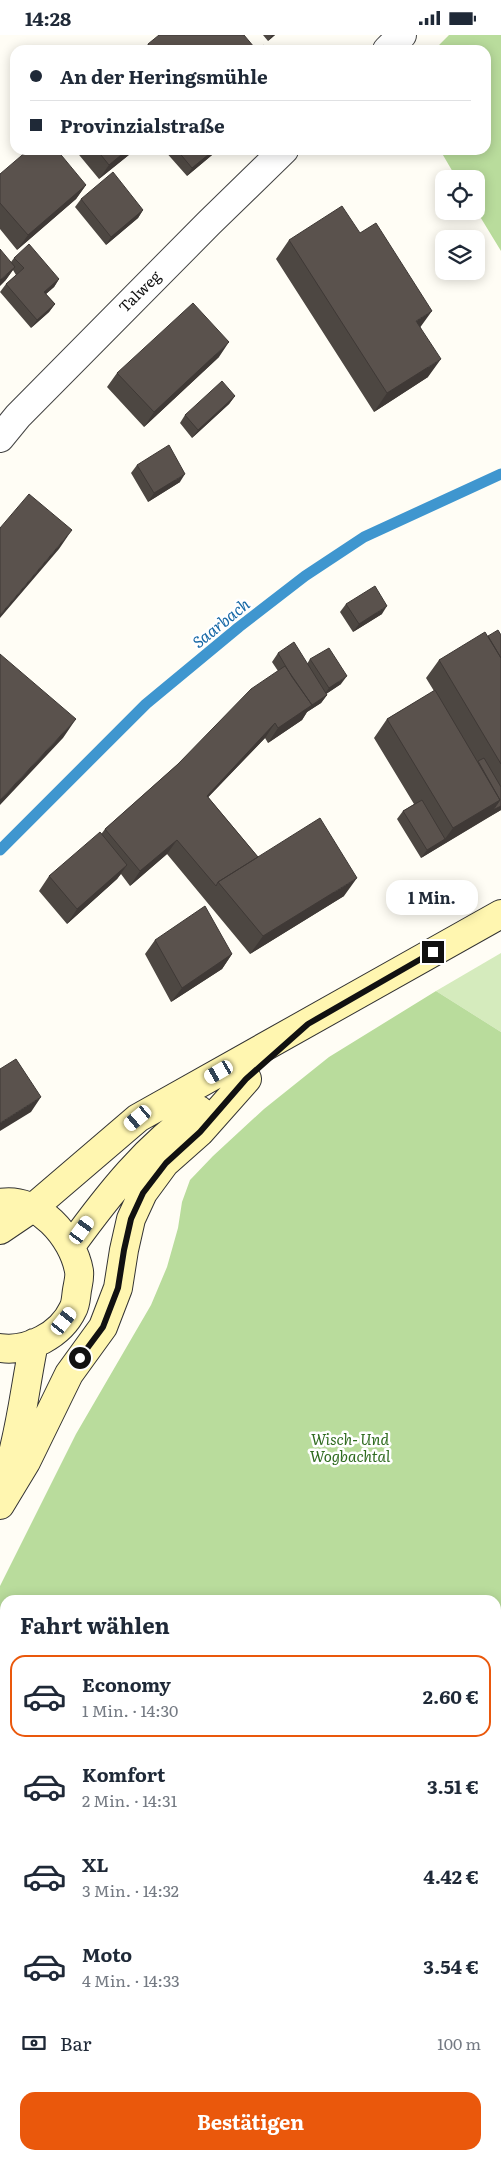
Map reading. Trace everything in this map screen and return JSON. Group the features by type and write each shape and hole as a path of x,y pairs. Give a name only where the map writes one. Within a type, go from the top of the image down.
{"main road":[{"path":"0,1230 34,1207 138,1118 501,914"},
{"path":"0,1505 26,1462 69,1374 103,1327 118,1288 131,1219 143,1193 166,1163 200,1132 246,1079 308,1024"},
{"path":"71,1246 114,1188 152,1148 188,1118 246,1079"},
{"path":"0,1203 34,1207 53,1223 71,1246 79,1273 73,1309 54,1333 34,1343 11,1349 0,1348"},
{"path":"0,1494 16,1446 34,1343"}],"street":[{"path":"392,45 402,35"},
{"name":"Talweg","path":"0,438 18,416 279,155"}],"green space":[{"path":"449,35 501,35 501,251 482,220 485,220 485,170 452,170 443,155 491,155 491,45 439,45"},
{"path":"501,953 501,1032 436,991"},
{"name":"Wisch- Und Wogbachtal","path":"436,991 501,1032 501,1595 0,1595 0,1586 76,1434 151,1305 167,1267 178,1228 182,1202 190,1180 264,1109 329,1057"}],"building":[{"path":"159,35 244,35 252,45 149,45"},
{"path":"22,155 61,155 86,185 28,235 0,203 0,174"},
{"path":"101,155 121,155 109,165"},
{"path":"181,155 208,155 192,168"},
{"path":"113,172 143,210 111,237 81,199"},
{"path":"342,206 360,233 376,223 432,311 416,321 441,359 387,393 289,240"},
{"path":"29,244 59,279 44,292 55,304 37,320 6,284 24,268 14,258"},
{"path":"0,249 15,267 0,280"},
{"path":"193,303 229,342 154,412 117,373"},
{"path":"222,381 235,396 198,430 185,415"},
{"path":"169,445 185,474 154,493 137,465"},
{"path":"29,494 72,530 0,615 0,528"},
{"path":"375,586 387,606 359,624 346,604"},
{"path":"498,630 501,635 501,658 488,636"},
{"path":"485,632 501,658 501,764 439,660"},
{"path":"294,642 327,695 312,705 278,653"},
{"path":"329,648 347,676 329,688 310,659"},
{"path":"0,654 76,719 0,800"},
{"path":"285,666 312,705 278,728 275,723 207,796 258,857 218,882 216,886 177,840 140,871 105,829 178,764 251,689"},
{"path":"435,690 500,800 453,828 387,719"},
{"path":"484,758 501,787 501,806 493,810 500,800 478,761"},
{"path":"422,800 445,839 427,850 403,811"},
{"path":"320,818 357,878 263,936 218,882"},
{"path":"100,832 127,865 77,909 49,876"},
{"path":"205,906 232,954 182,988 155,940"},
{"path":"16,1059 41,1097 0,1123 0,1069"}],"waterway":[{"name":"Saarbach","path":"0,850 146,704 239,627 305,576 364,537 501,474"}],"route":[{"path":"80,1358 103,1327 111,1308 118,1288 131,1219 143,1193 166,1163 200,1132 246,1079 308,1024 433,952"}]}
